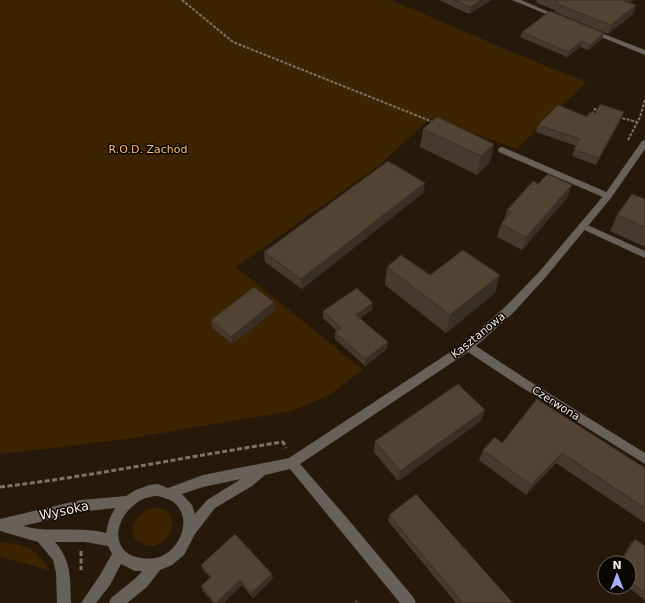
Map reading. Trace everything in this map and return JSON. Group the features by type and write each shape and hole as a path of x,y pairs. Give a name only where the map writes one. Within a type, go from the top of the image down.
{"street":[{"path":"515,0 566,21"},
{"path":"587,30 645,53"},
{"name":"Kasztanowa","path":"171,493 203,481 292,463 468,346 509,310 542,275 608,196 645,143"},
{"path":"502,150 608,196"},
{"path":"583,226 645,255"},
{"name":"Czerwona","path":"468,346 522,382 645,459"},
{"path":"292,463 343,522 408,603"},
{"name":"Kasztanowa","path":"190,530 211,504 248,482 262,470"},
{"path":"158,490 171,493 180,498 188,508 191,518 190,530 185,543 175,555 164,562 155,565 141,566 128,562 119,554 113,541 113,529 121,509 139,494 148,491 158,490"},
{"name":"Wysoka","path":"0,525 108,501 128,502"},
{"name":"Wysoka","path":"0,525 41,536 81,534 98,536 113,541"},
{"name":"Wysoka","path":"41,536 59,557 63,573 64,603"},
{"path":"88,603 105,580 119,554"},
{"path":"116,603 142,582 155,565"}],"path":[{"path":"182,0 233,42 433,122"},
{"path":"627,142 637,122 645,100"},
{"path":"582,120 584,116 590,118 595,109 602,111"},
{"path":"616,116 637,122"},
{"path":"0,487 68,479 198,455 283,442"},
{"path":"81,550 81,573"}],"green space":[{"name":"R.O.D. Zachód","path":"0,0 391,0 586,82 517,149 430,118 380,165 236,267 363,370 329,395 292,411 126,439 0,454"},
{"path":"150,508 163,510 170,515 173,522 167,538 160,544 152,546 143,544 137,540 132,530 138,517"},
{"path":"0,542 16,544 29,548 40,557 49,570 0,557"}],"building":[{"path":"454,0 482,0 471,7"},
{"path":"554,0 625,0 624,1 636,5 611,25 557,4 559,2"},
{"path":"550,11 604,33 590,45 582,41 568,52 522,32"},
{"path":"600,104 624,112 599,158 574,149 580,139 538,125 558,105 587,117 590,112 595,114"},
{"path":"437,117 494,144 481,156 423,129"},
{"path":"388,161 425,183 301,279 264,252"},
{"path":"548,174 572,185 526,237 501,224 511,212 507,210 533,181 538,184"},
{"path":"632,194 645,199 645,227 617,215"},
{"path":"463,250 500,275 450,315 387,267 401,255 430,275"},
{"path":"254,287 274,302 231,337 211,320"},
{"path":"357,288 373,303 356,315 388,342 365,359 335,332 341,328 323,311"},
{"path":"458,384 485,410 400,471 375,441"},
{"path":"537,399 645,468 645,508 562,453 531,485 483,450 495,437 502,443"},
{"path":"416,494 513,603 463,603 389,515"},
{"path":"235,534 272,574 251,593 240,580 215,603 201,586 211,577 201,565"},
{"path":"635,539 645,546 645,593 637,587 637,555 625,555"}]}
